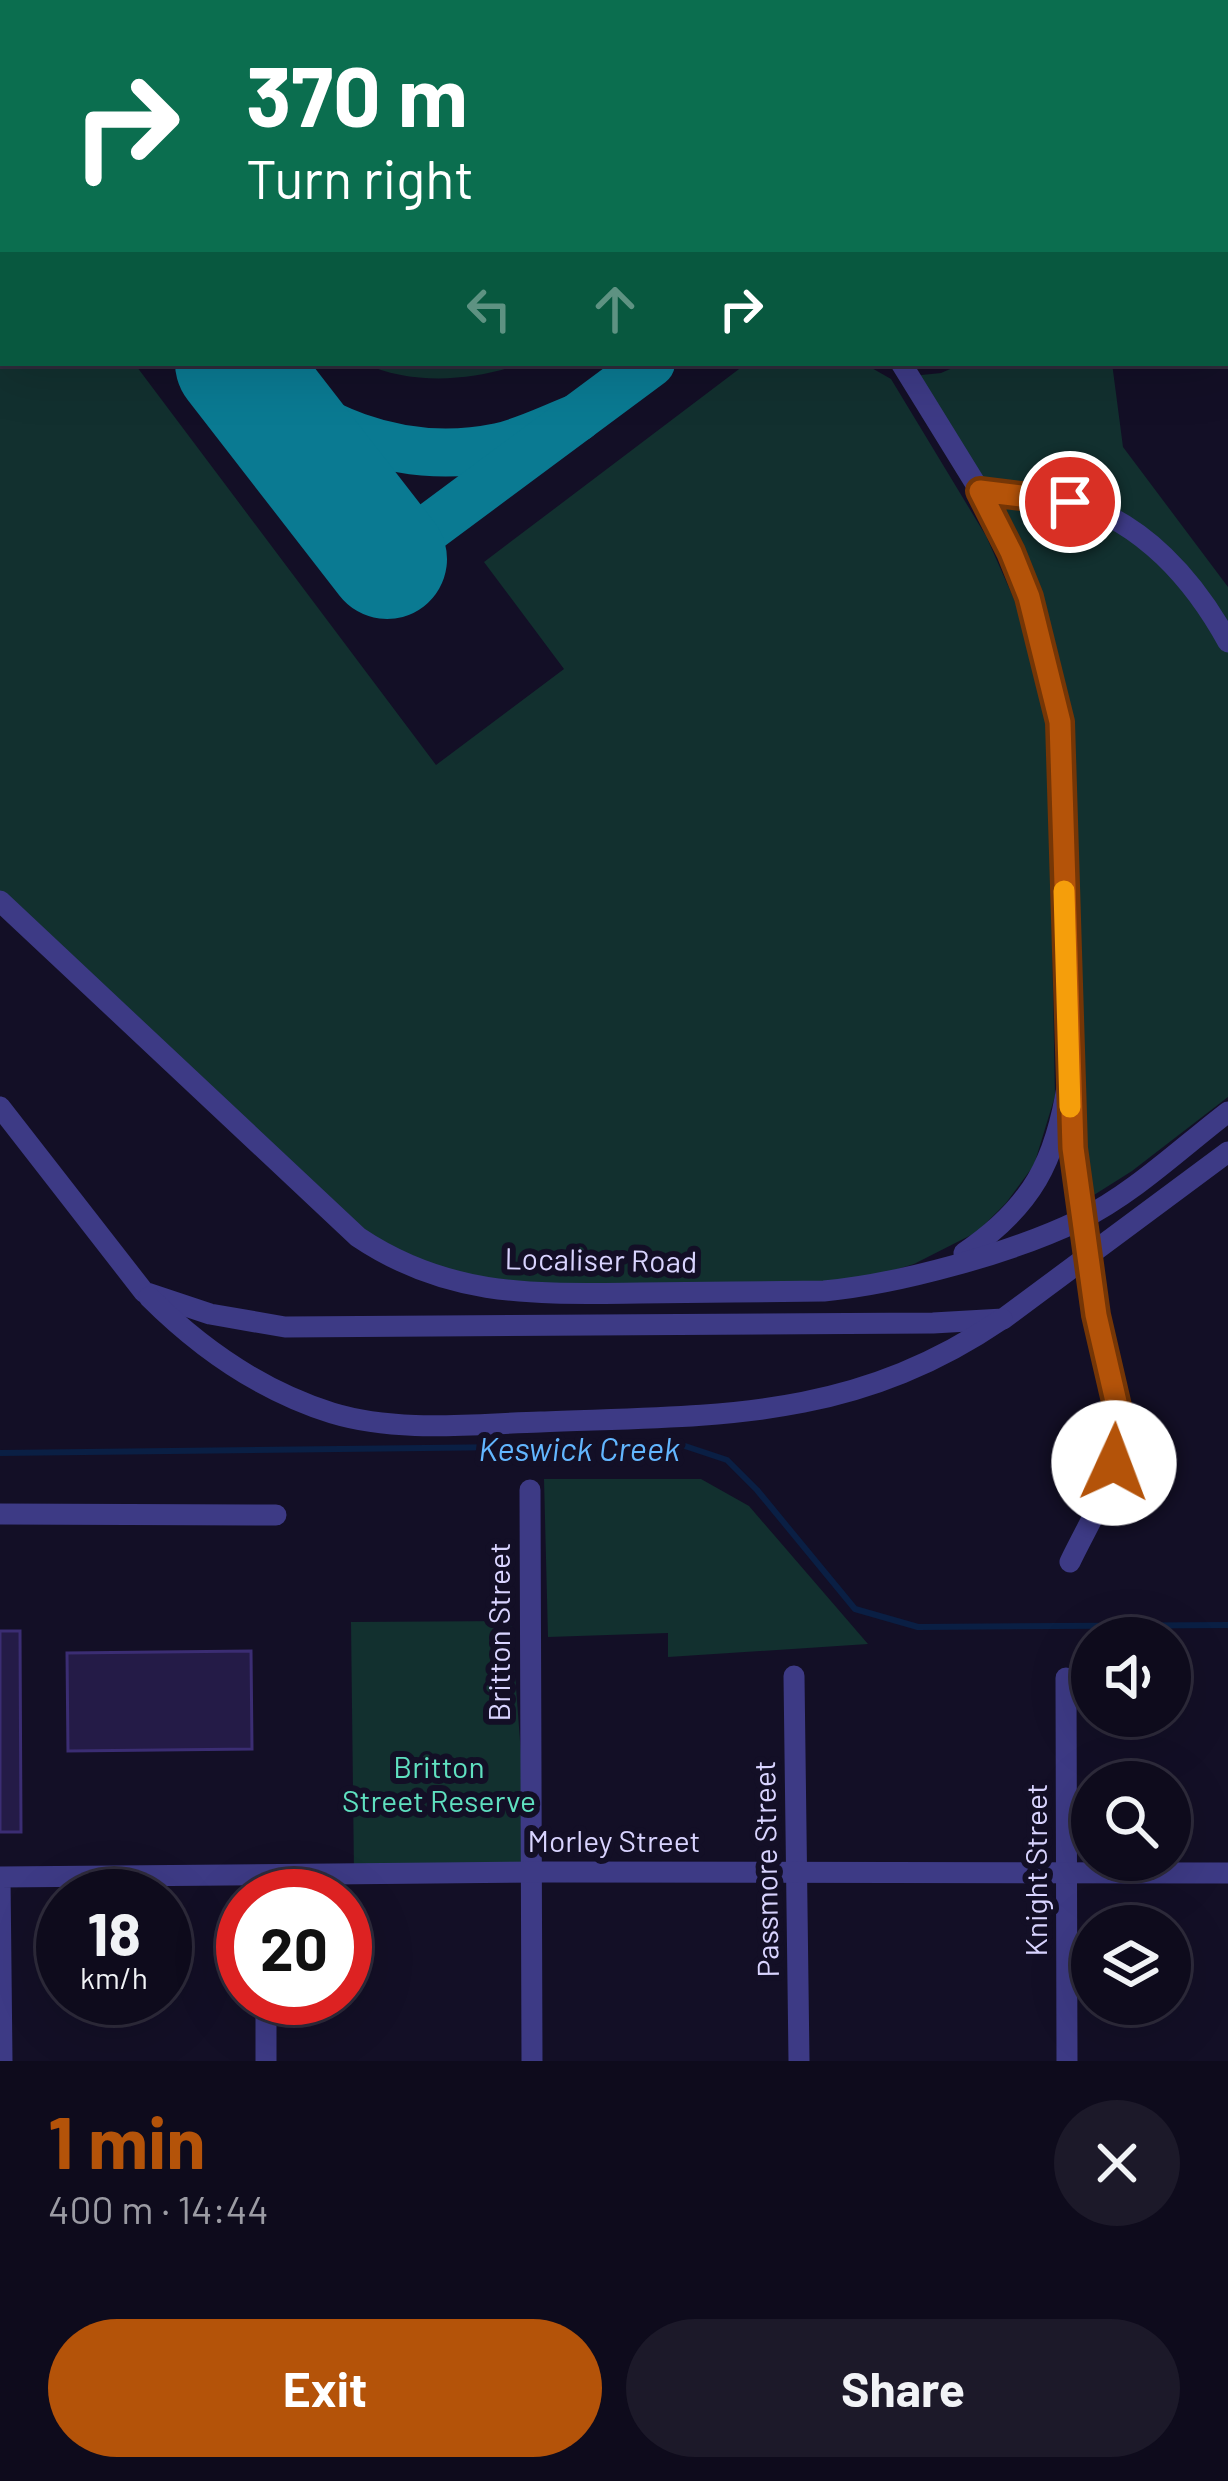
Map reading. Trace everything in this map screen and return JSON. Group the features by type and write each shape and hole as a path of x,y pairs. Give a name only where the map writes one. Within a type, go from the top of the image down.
{"street":[{"path":"903,366 980,491 1011,552 1029,597 1060,722 1068,1081 1081,1220 1119,1438 1104,1490 1070,1562"},
{"path":"980,491 1047,496 1116,520 1176,569 1228,642"},
{"name":"Localiser Road","path":"0,901 358,1237 414,1269 490,1290 538,1294 824,1291 871,1286 1081,1220 1228,1112"},
{"path":"947,1264 1003,1223 1042,1174 1060,1130 1068,1081"},
{"path":"0,1107 144,1292 178,1326 260,1382 337,1414 414,1425 728,1415 860,1390 924,1367 1003,1318 1228,1152"},
{"path":"144,1292 250,1322 323,1328 933,1323 1003,1318"},
{"name":"Britton Street","path":"530,1490 532,2061"},
{"path":"0,1514 276,1515"},
{"name":"Passmore Street","path":"794,1676 799,2061"},
{"name":"Knight Street","path":"1066,1678 1067,2061"},
{"name":"Morley Street","path":"372,1881 530,1873 1228,1873"},
{"path":"0,1877 2,2061"},
{"name":"Morley Street","path":"0,1877 216,1884"},
{"path":"266,2025 266,2061"}],"green space":[{"path":"0,366 136,366 436,765 564,669 484,562 743,366 868,366 891,379 986,536 1030,635 1048,727 1055,1096 1034,1165 977,1232 914,1264 865,1279 808,1285 526,1286 460,1278 365,1236 0,892"},
{"path":"371,366 513,366 443,378"},
{"path":"957,366 1112,366 1123,447 1228,587 1228,1097 1094,1195 1081,1189 1065,725 1041,615 912,376"},
{"path":"544,1479 701,1479 749,1506 868,1644 668,1657 668,1633 548,1637"},
{"name":"Britton Street Reserve","path":"511,1621 530,1873 372,1874 372,1869 354,1869 351,1622"}],"building":[{"path":"0,1631 20,1631 21,1832 0,1832"},
{"path":"251,1651 252,1749 68,1751 67,1653"}],"waterway":[{"name":"Keswick Creek","path":"0,1453 682,1445 727,1460 855,1609 918,1627 1228,1625"}],"taxiway":[{"path":"239,366 325,423 391,447 425,452 499,447 577,418"},
{"path":"387,559 647,366"}],"runway":[{"path":"237,366 387,559"}],"slow traffic":[{"path":"1064,891 1070,1107"}],"route":[{"path":"1070,502 980,491 1029,597 1060,722 1068,1081 1081,1220 1117,1406 1119,1438 1114,1463"}]}
